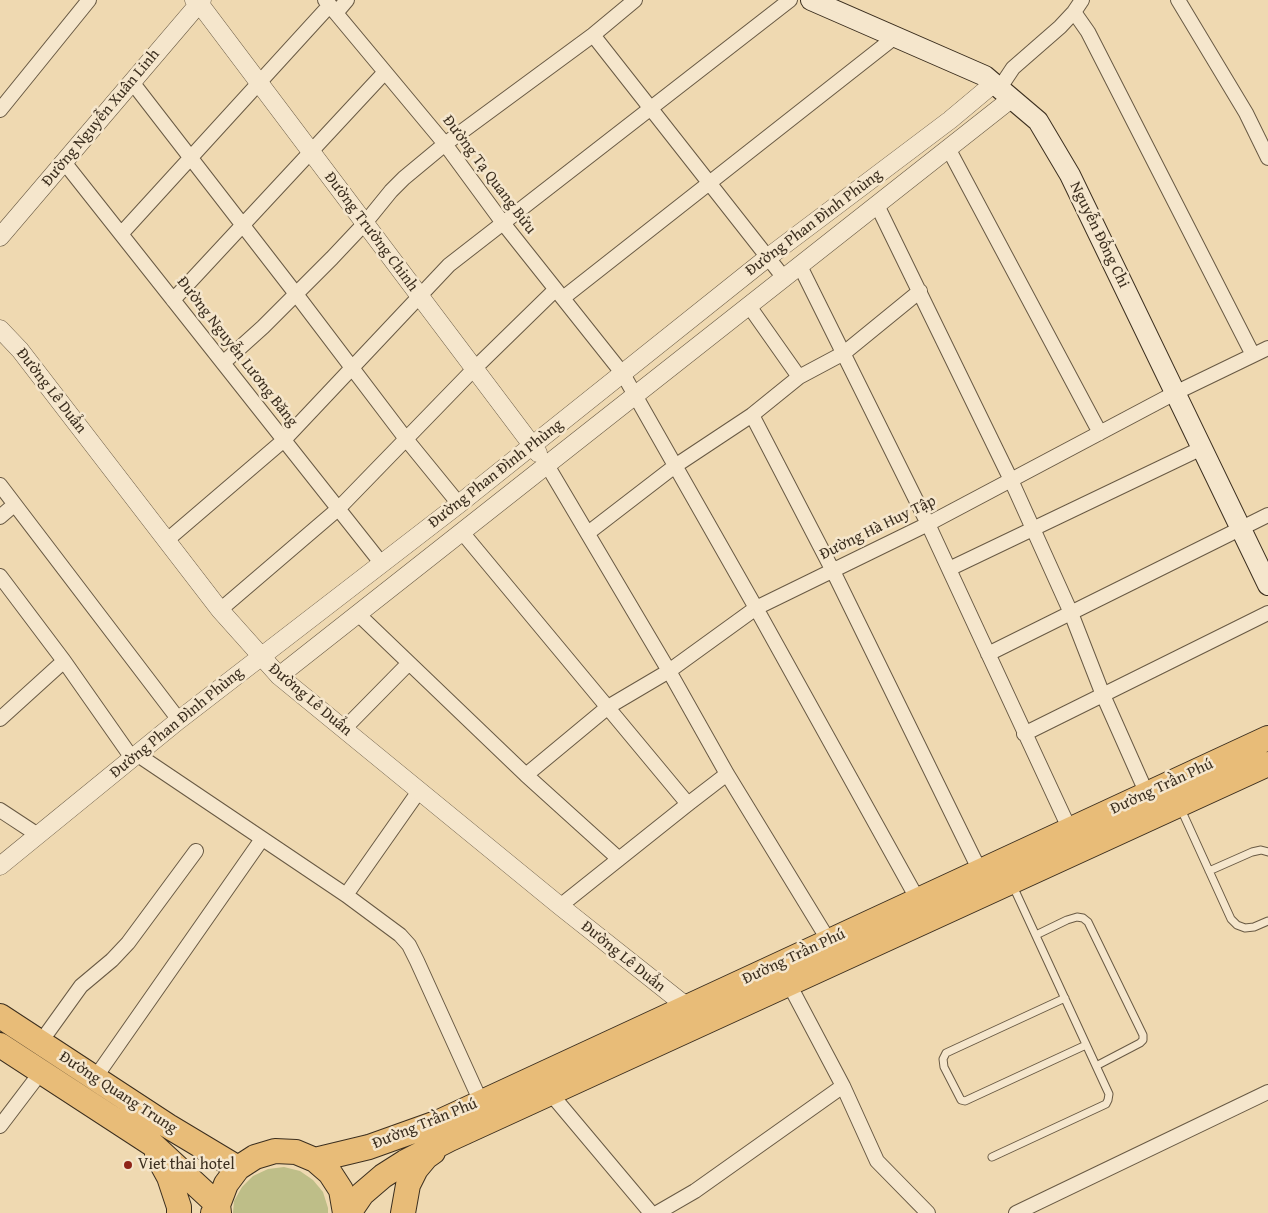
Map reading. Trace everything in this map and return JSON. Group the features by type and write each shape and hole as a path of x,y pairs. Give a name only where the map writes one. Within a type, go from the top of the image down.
{"highway":[{"name":"Đường Trần Phú","path":"315,1160 369,1147 439,1122 1268,738"},
{"name":"Đường Trần Phú","path":"347,1213 362,1194 383,1176 404,1162 450,1139 1268,764"},
{"name":"Đường Quang Trung","path":"0,1016 168,1126 238,1168"},
{"name":"Đường Quang Trung","path":"0,1045 152,1144 217,1210"},
{"path":"403,1213 408,1185 416,1169 426,1157 450,1139"},
{"path":"152,1144 169,1177 179,1207 179,1213"},
{"path":"217,1210 226,1184 238,1168 255,1157 275,1151 296,1152 315,1160 330,1173 341,1190 347,1213"}],"main road":[{"name":"Nguyễn Đổng Chi","path":"818,1 985,76 1038,121 1070,175 1268,585"}],"street":[{"path":"0,110 88,0"},
{"path":"121,234 331,6 347,0"},
{"path":"224,363 365,224 391,191 404,178 445,144 593,35 634,0"},
{"path":"166,540 284,440 449,265 790,0"},
{"path":"1001,90 1013,68 1046,41 1074,12 1082,0"},
{"path":"1178,0 1246,113 1268,158"},
{"name":"Đường Nguyễn Xuân Linh","path":"0,237 198,1"},
{"name":"Đường Trường Chinh","path":"198,1 547,465"},
{"name":"Đường Tạ Quang Bửu","path":"331,6 445,144 503,223 622,374 756,608 918,900"},
{"path":"1074,12 1088,32 1253,355"},
{"path":"593,35 784,278"},
{"path":"220,610 338,508 474,369 559,294 708,182 895,37"},
{"path":"173,300 384,72"},
{"path":"132,82 406,439 459,504"},
{"name":"Đường Phan Đình Phùng","path":"279,676 948,148 1001,90"},
{"name":"Đường Phan Đình Phùng","path":"0,866 179,720 459,504 768,258 950,120 1001,90"},
{"path":"948,148 1100,433"},
{"name":"Đường Nguyễn Lương Băng","path":"64,162 382,564"},
{"path":"877,205 1011,480 1071,613 1103,695 1147,794"},
{"path":"800,266 928,524 1070,830"},
{"path":"588,533 675,466 752,414 799,377 844,353 920,291"},
{"path":"749,306 799,377"},
{"name":"Đường Lê Duẩn","path":"0,329 20,350 220,610 260,657 279,676 560,906 686,1006"},
{"name":"Đường Hà Huy Tập","path":"526,775 608,707 669,671 756,608 928,524 1175,393 1268,348"},
{"path":"752,414 980,871"},
{"path":"948,569 1202,448"},
{"path":"547,465 669,671 727,774 829,941"},
{"path":"0,485 179,720"},
{"path":"0,517 14,505"},
{"path":"988,654 1268,515"},
{"path":"461,531 688,804"},
{"path":"0,576 135,756 346,895 400,935 409,945 481,1102"},
{"path":"1024,734 1268,613"},
{"path":"358,614 526,775 619,860"},
{"path":"0,719 64,661"},
{"path":"344,729 409,663"},
{"path":"560,906 727,774"},
{"path":"346,895 419,791"},
{"path":"0,810 38,835"},
{"path":"95,1078 262,839"},
{"path":"40,1043 81,986 112,960 128,943 196,851"},
{"path":"789,984 843,1086 877,1161 928,1213"},
{"path":"0,1126 41,1072"},
{"path":"657,1213 695,1190 843,1086"},
{"path":"1016,1213 1268,1092"},
{"path":"551,1094 651,1213"}],"lane":[{"path":"1179,805 1231,919 1237,925 1245,928 1254,927 1268,921"},
{"path":"1209,871 1252,852 1260,850 1268,852"},
{"path":"992,1158 1106,1104 1109,1094 1011,882"},
{"path":"1036,935 1078,917 1088,922 1144,1035 1140,1043 1096,1066"},
{"path":"1065,998 946,1053 944,1067 961,1100 965,1101 1086,1045"}],"green space":[{"path":"284,1167 300,1171 313,1180 323,1192 328,1213 233,1213 234,1201 242,1187 253,1176 268,1169"}],"place":[{"name":"Viet thai hotel","path":"128,1165"}]}
